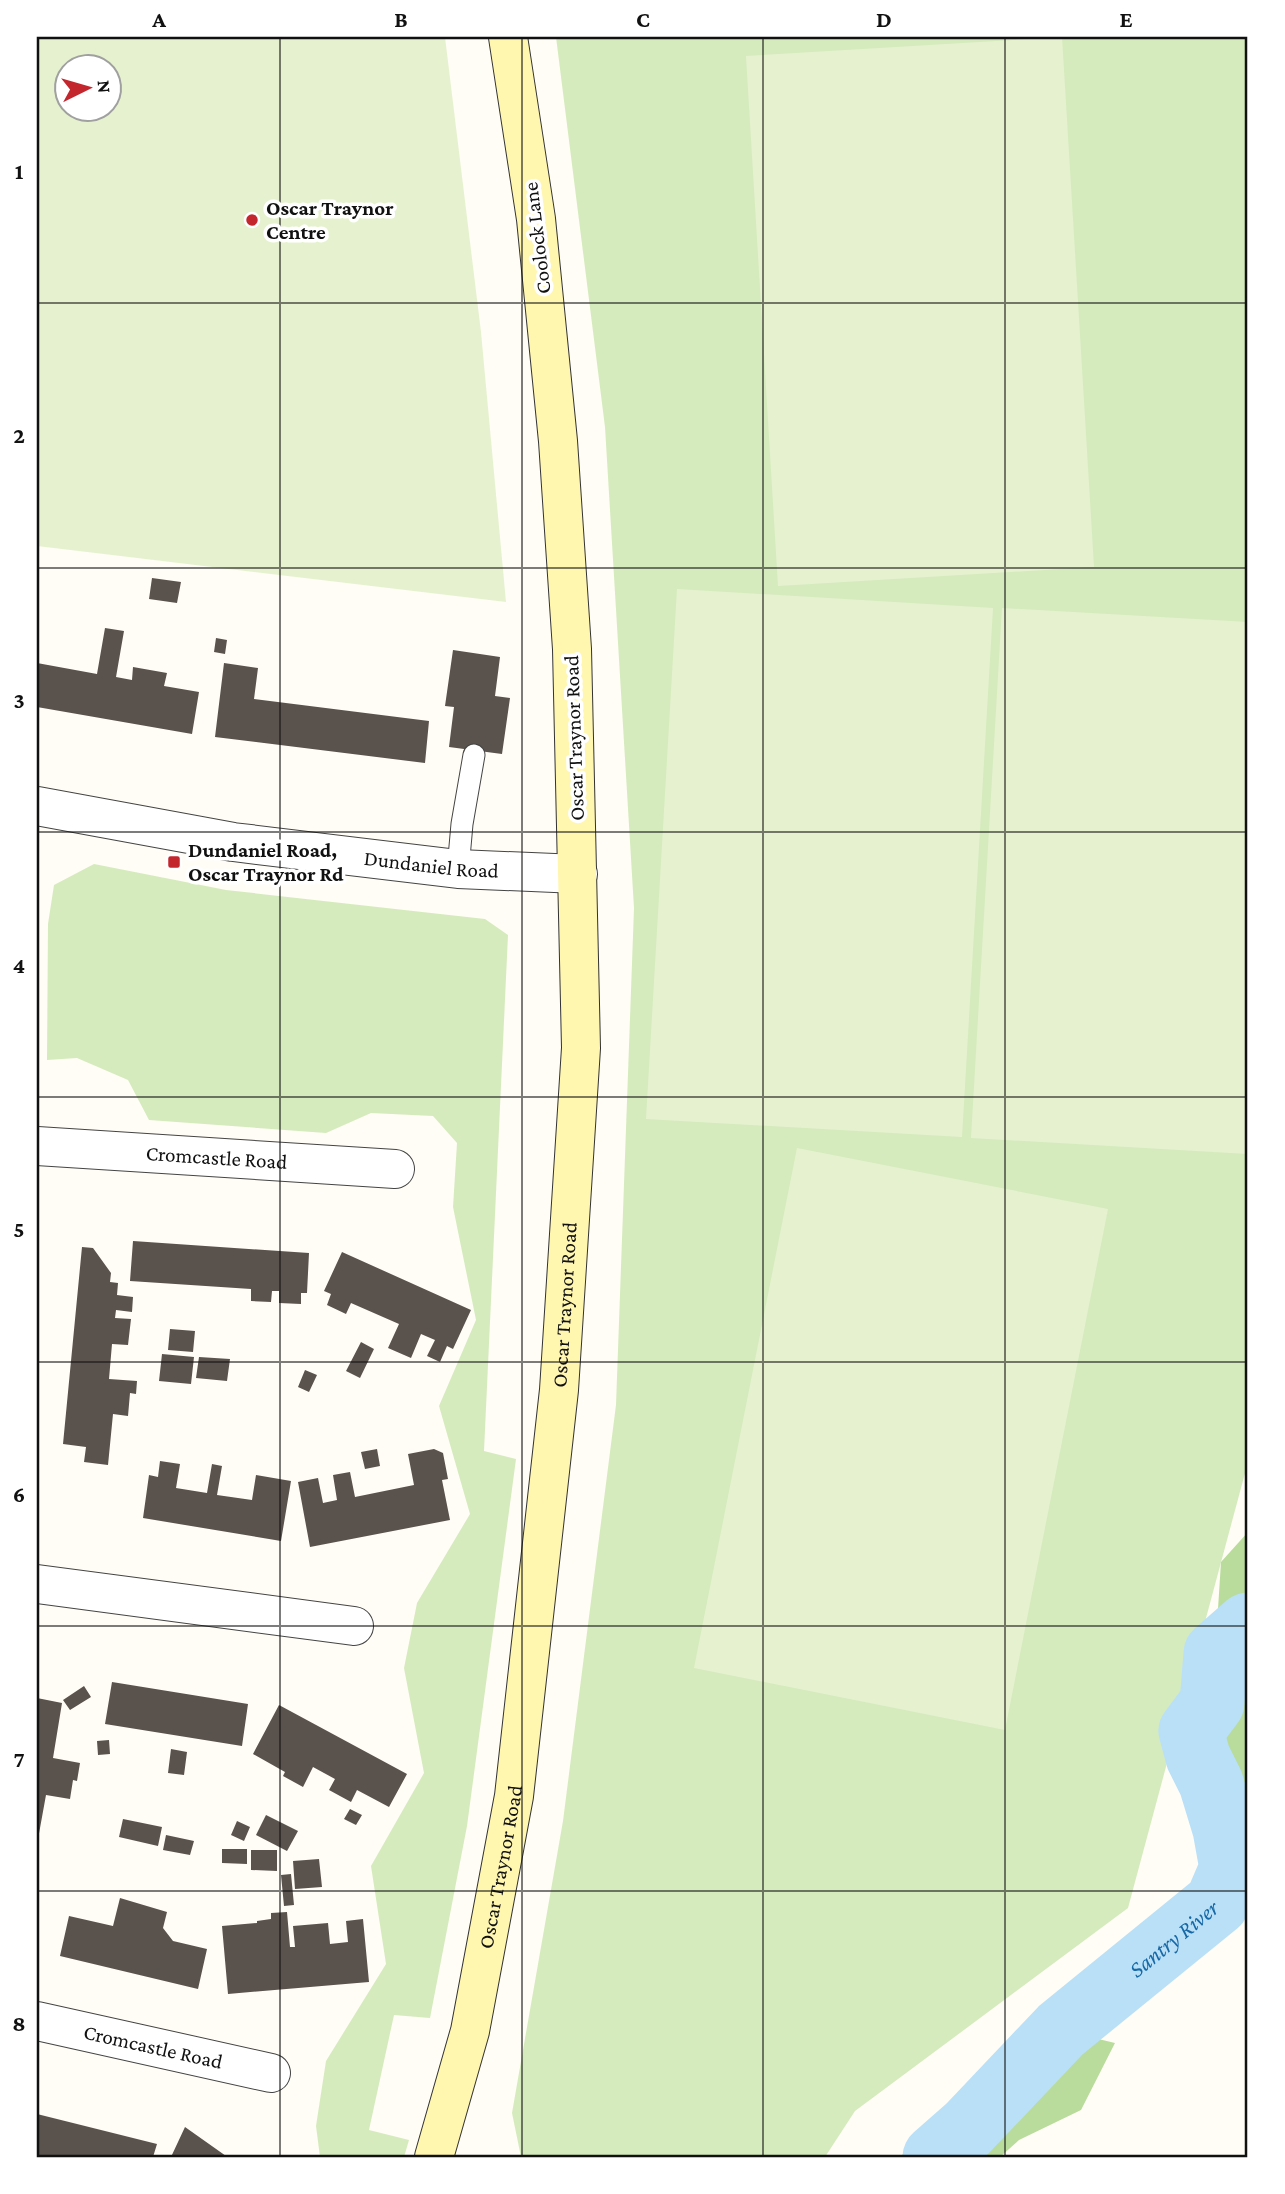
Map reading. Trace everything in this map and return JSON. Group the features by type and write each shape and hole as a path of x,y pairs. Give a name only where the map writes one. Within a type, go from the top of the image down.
{"main road":[{"name":"Coolock Lane","path":"508,37 536,219 558,441"},
{"name":"Oscar Traynor Road","path":"434,2157 470,2031 514,1796 563,1335 581,1048 572,649 558,441"}],"street":[{"name":"Dundaniel Road","path":"37,806 233,842 458,869 578,874"},
{"name":"Cromcastle Road","path":"37,1146 395,1169"},
{"path":"37,1584 354,1626"},
{"name":"Cromcastle Road","path":"37,2021 271,2073"}],"lane":[{"path":"458,869 462,824 474,755"}],"green space":[{"name":"Oscar Traynor Centre","path":"37,37 445,37 481,332 506,602 37,546"},
{"path":"556,37 1248,37 1248,1462 1128,1908 855,2111 825,2157 521,2157 512,2113 563,1821 616,1405 634,908 605,427"},
{"path":"1062,37 1094,567 778,586 746,56"},
{"path":"677,589 993,608 962,1137 646,1119"},
{"path":"1002,608 1248,622 1248,1154 971,1138"},
{"path":"94,864 226,890 485,919 508,935 484,1451 516,1459 467,1826 430,2018 394,2015 369,2130 409,2140 404,2157 320,2157 316,2126 326,2061 386,1964 371,1866 424,1773 404,1668 417,1603 470,1514 439,1406 476,1320 453,1207 457,1143 433,1116 371,1113 326,1133 149,1120 128,1080 77,1058 47,1060 48,924 54,885"},
{"path":"797,1148 1108,1209 1005,1730 694,1668"},
{"path":"1248,1532 1248,1886 1232,1868 1225,1829 1191,1731 1212,1703 1221,1562"},
{"path":"1061,2030 1115,2043 1081,2110 1019,2140 1000,2157 897,2157 968,2127"}],"building":[{"path":"152,578 181,582 177,603 149,599"},
{"path":"105,628 124,631 116,677 132,680 133,667 167,673 164,686 199,692 192,734 37,707 37,663 97,674"},
{"path":"216,638 227,640 225,654 214,652"},
{"path":"453,650 500,657 495,696 510,698 502,754 449,747 454,707 445,706"},
{"path":"224,663 258,668 254,699 429,721 425,763 215,737"},
{"path":"133,1241 309,1253 307,1293 301,1293 301,1304 279,1303 279,1291 272,1291 271,1302 251,1301 251,1289 130,1281"},
{"path":"82,1247 93,1248 111,1273 110,1282 118,1283 117,1295 133,1297 132,1312 116,1310 115,1318 131,1319 128,1345 112,1344 109,1379 137,1381 136,1394 130,1393 128,1416 113,1414 108,1465 84,1462 86,1447 63,1444"},
{"path":"342,1252 471,1310 453,1349 447,1346 440,1362 427,1356 435,1340 421,1334 411,1358 388,1348 399,1324 351,1303 346,1314 327,1305 331,1294 324,1291"},
{"path":"170,1329 195,1331 193,1352 168,1350"},
{"path":"361,1342 374,1349 360,1378 346,1371"},
{"path":"162,1354 194,1357 191,1384 159,1381"},
{"path":"199,1357 230,1359 227,1381 196,1378"},
{"path":"305,1370 317,1375 309,1392 298,1387"},
{"path":"377,1449 380,1466 365,1469 361,1452"},
{"path":"434,1449 443,1453 448,1479 442,1480 450,1520 310,1547 298,1482 318,1478 323,1503 337,1500 333,1475 350,1472 355,1497 414,1485 408,1454"},
{"path":"160,1461 180,1464 176,1488 207,1493 212,1464 222,1466 217,1495 252,1500 256,1475 291,1481 281,1541 143,1518 149,1475 158,1477"},
{"path":"112,1682 248,1704 242,1746 105,1724"},
{"path":"84,1686 91,1697 70,1710 63,1700"},
{"path":"37,1698 62,1703 53,1758 80,1763 77,1781 73,1780 70,1799 46,1795 38,1839"},
{"path":"279,1705 407,1774 389,1807 357,1790 351,1802 329,1790 335,1779 313,1767 303,1787 283,1776 285,1772 253,1754"},
{"path":"109,1740 110,1754 98,1755 97,1741"},
{"path":"171,1749 187,1752 184,1775 168,1773"},
{"path":"350,1809 362,1815 356,1825 344,1819"},
{"path":"266,1815 298,1831 287,1851 256,1835"},
{"path":"123,1819 162,1827 158,1846 119,1837"},
{"path":"237,1821 250,1827 244,1841 231,1835"},
{"path":"166,1835 194,1841 190,1855 163,1850"},
{"path":"222,1849 247,1849 247,1864 222,1863"},
{"path":"251,1850 277,1850 277,1871 251,1870"},
{"path":"319,1859 322,1887 295,1889 293,1861"},
{"path":"291,1874 294,1905 284,1906 281,1875"},
{"path":"120,1898 167,1912 163,1928 173,1941 207,1949 198,1989 60,1956 69,1916 113,1926"},
{"path":"287,1912 290,1947 295,1947 293,1926 328,1923 330,1944 348,1942 346,1921 363,1919 369,1982 228,1994 222,1926 257,1923 271,1919 271,1913"},
{"path":"37,2114 157,2144 153,2157 37,2157"},
{"path":"185,2127 226,2156 171,2157"}],"waterway":[{"name":"Santry River","path":"935,2157 968,2128 1061,2030 1217,1903 1232,1868 1225,1829 1191,1731 1212,1703 1216,1653 1248,1625"}],"place":[{"name":"Oscar Traynor Centre","path":"252,220"},
{"name":"Dundaniel Road, Oscar Traynor Rd","path":"174,862"}]}
